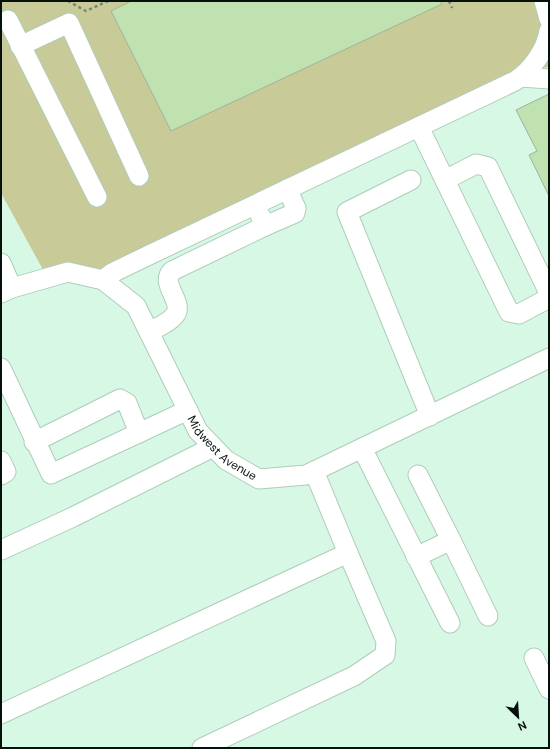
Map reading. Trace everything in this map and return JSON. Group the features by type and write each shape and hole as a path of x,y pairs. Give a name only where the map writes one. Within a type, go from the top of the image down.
{"street":[{"path":"544,1 549,19"},
{"path":"8,20 97,197"},
{"path":"20,46 69,23 139,176"},
{"path":"103,280 112,273 136,261 521,77 529,70 545,45 549,31"},
{"path":"521,77 549,79"},
{"path":"419,127 509,312 519,314 549,298"},
{"path":"445,180 476,164 488,167 549,293"},
{"path":"411,180 347,212 430,416"},
{"path":"149,332 171,320 176,313 177,307 168,281 169,274 172,271 295,213 296,208 287,189"},
{"path":"255,204 265,226"},
{"path":"1,263 7,290"},
{"name":"Midwest Avenue","path":"7,290 68,272 103,280 136,306 198,431 226,460 259,479 306,475 314,472 549,358"},
{"path":"1,368 34,442 51,474 188,410"},
{"path":"34,442 120,400 127,403 139,433"},
{"path":"1,550 73,517 213,447"},
{"path":"362,448 450,623"},
{"path":"1,461 6,472 1,474"},
{"path":"202,748 354,676 385,655 386,642 314,472"},
{"path":"418,475 488,616"},
{"path":"416,557 451,540"},
{"path":"1,714 348,553"},
{"path":"534,658 549,689"}],"path":[{"path":"68,1 86,11 108,1"},
{"path":"449,1 452,8"}],"green space":[{"path":"1,1 549,1 549,67 529,70 107,277 47,277 1,193"}],"building":[{"path":"131,1 440,1 442,4 171,131 111,11"},
{"path":"549,94 549,196 529,155 537,151 516,110"}]}
